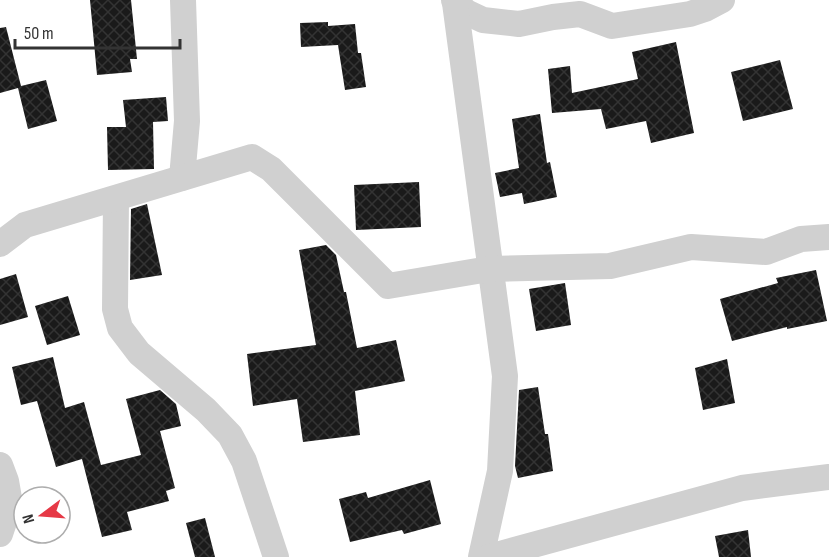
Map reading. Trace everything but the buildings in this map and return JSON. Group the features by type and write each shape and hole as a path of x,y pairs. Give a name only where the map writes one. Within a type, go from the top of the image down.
{"street":[{"path":"182,178 187,121 183,0"},
{"path":"454,1 466,12 483,20 519,24 561,15 580,14 612,27 690,14 722,0"},
{"path":"454,1 505,376 500,471 481,557"},
{"path":"0,244 25,225 252,157 271,169 388,286 489,268 610,266 691,247 766,252 801,239 829,237"},
{"path":"116,199 115,309 120,328 139,353 206,410 230,435 243,461 276,557"},
{"path":"0,465 6,481 10,504 0,534"},
{"path":"489,557 742,488 829,477"}]}
